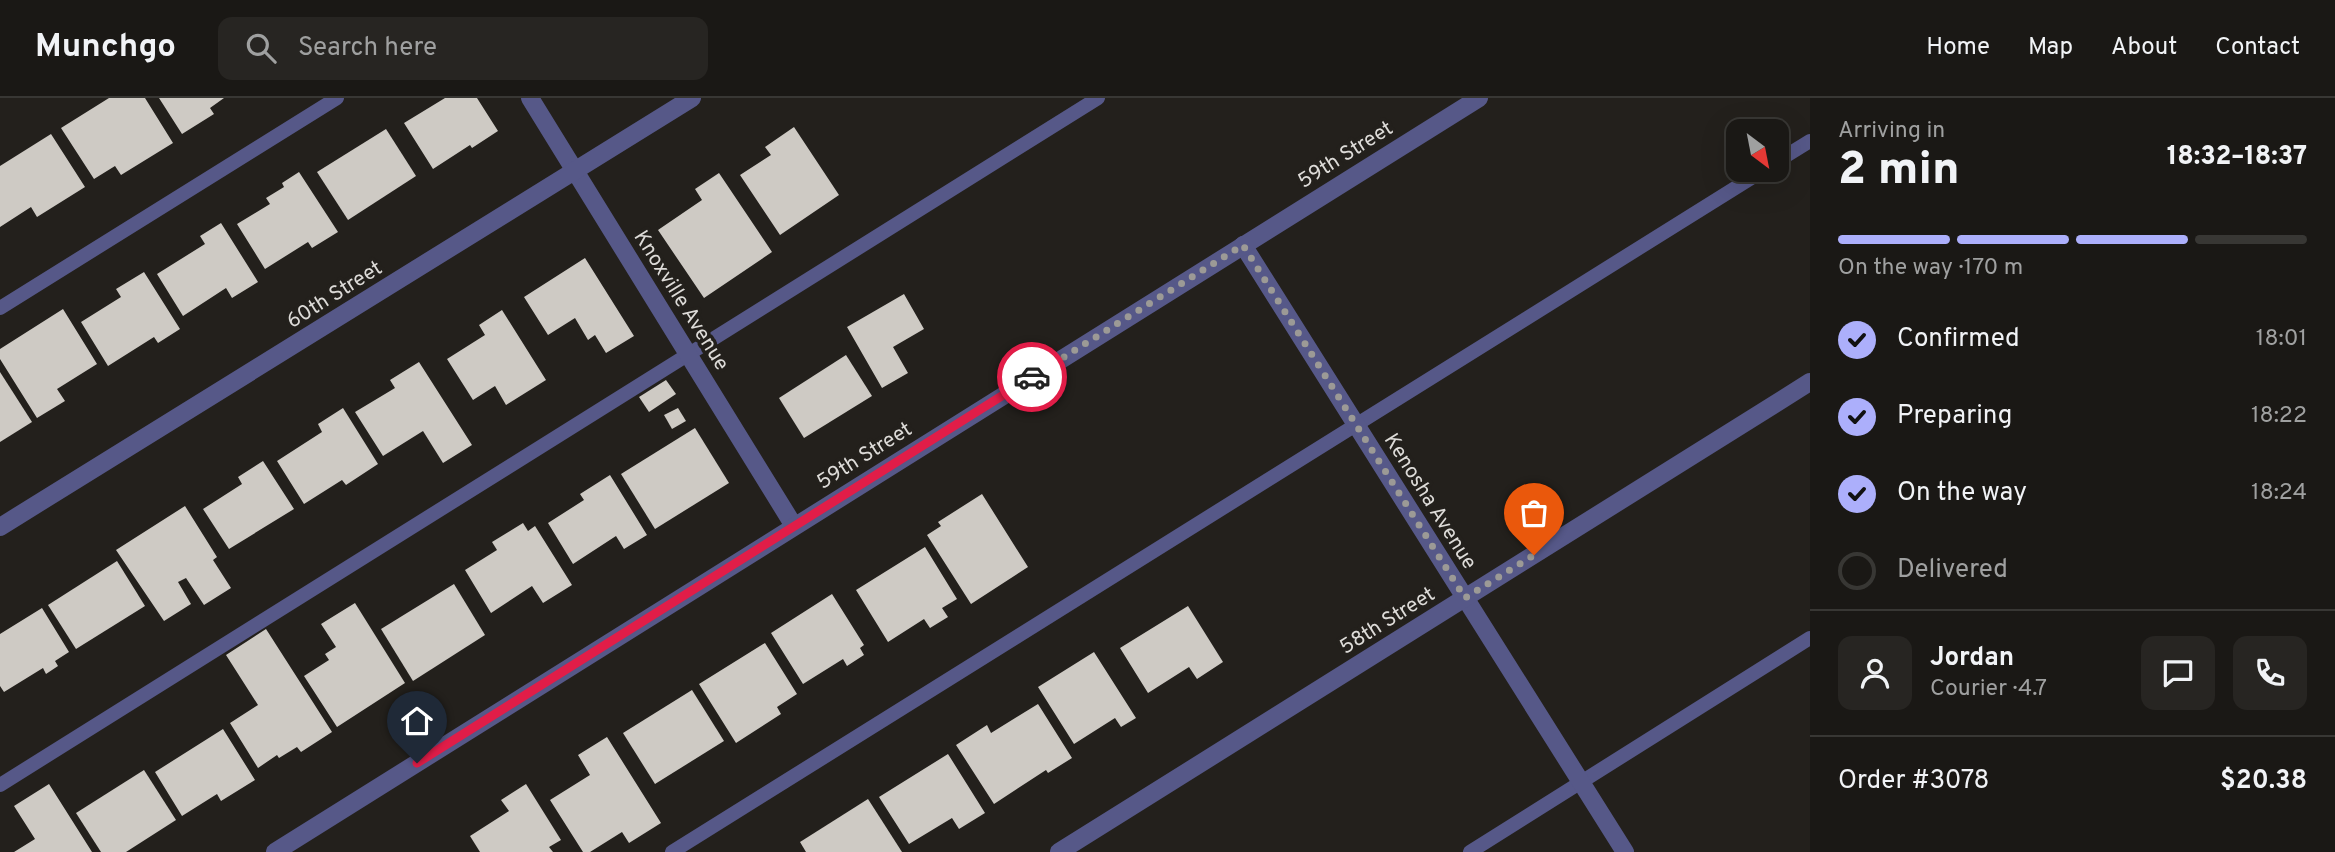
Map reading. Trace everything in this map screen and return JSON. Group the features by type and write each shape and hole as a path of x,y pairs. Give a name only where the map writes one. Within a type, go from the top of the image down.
{"street":[{"name":"Knoxville Avenue","path":"530,98 794,526"},
{"name":"60th Street","path":"0,527 692,98"},
{"name":"59th Street","path":"275,852 1479,98"},
{"name":"Kenosha Avenue","path":"1243,245 1625,852"},
{"name":"58th Street","path":"1059,852 1810,382"}],"lane":[{"path":"0,308 337,98"},
{"path":"0,785 1098,98"},
{"path":"1789,154 1810,141"},
{"path":"672,852 1745,182"},
{"path":"1470,852 1810,638"}],"building":[{"path":"109,98 145,98 173,143 121,175 115,166 94,179 61,128"},
{"path":"159,98 224,98 210,108 214,114 182,134"},
{"path":"445,98 477,98 498,131 433,169 404,123"},
{"path":"794,127 839,195 780,235 740,175 771,155 765,147"},
{"path":"386,129 416,176 348,220 317,172"},
{"path":"51,134 85,187 37,217 31,207 0,227 0,166"},
{"path":"299,172 338,232 312,248 308,242 265,269 237,224 270,204 266,198 284,187 282,183"},
{"path":"719,173 772,252 704,298 658,230 702,200 695,189"},
{"path":"221,223 258,282 232,298 226,288 183,316 157,274 205,244 200,236"},
{"path":"585,258 634,336 606,353 595,335 588,340 575,318 548,335 524,297"},
{"path":"144,272 180,329 158,343 154,337 108,366 81,322 121,297 116,289"},
{"path":"904,294 924,329 893,347 908,373 882,388 847,327"},
{"path":"63,309 97,364 57,389 65,401 37,418 0,359 0,349"},
{"path":"502,310 546,380 506,405 495,386 473,400 447,359 485,335 479,325"},
{"path":"846,355 872,396 804,438 779,398"},
{"path":"419,362 472,445 443,463 423,431 383,456 355,412 395,388 390,380"},
{"path":"0,372 32,422 0,442"},
{"path":"666,380 676,394 649,412 639,397"},
{"path":"343,408 378,464 346,485 342,480 304,504 277,461 322,432 318,424"},
{"path":"678,408 686,421 672,429 664,415"},
{"path":"695,428 729,483 655,529 621,474"},
{"path":"263,461 294,509 229,549 203,509 242,484 238,477"},
{"path":"610,475 647,535 624,549 616,536 573,564 548,523 584,500 580,494"},
{"path":"982,494 1028,567 971,604 927,535 941,526 938,522"},
{"path":"185,506 217,557 213,560 231,588 204,605 186,578 178,582 191,604 164,621 116,550"},
{"path":"523,523 528,531 535,526 572,585 543,603 532,586 491,613 465,570 497,550 492,542"},
{"path":"925,547 957,599 942,608 948,617 930,628 924,619 888,642 856,590"},
{"path":"117,561 145,606 76,649 48,605"},
{"path":"454,584 485,635 413,681 381,629"},
{"path":"832,594 864,645 860,648 864,655 847,666 843,659 803,684 771,633"},
{"path":"355,603 405,683 337,727 304,676 329,660 325,654 336,647 321,624"},
{"path":"1188,606 1223,662 1197,679 1189,667 1148,693 1120,648"},
{"path":"42,608 69,652 55,661 58,666 46,674 43,668 4,692 0,686 0,634"},
{"path":"266,629 332,732 301,752 297,747 279,758 277,755 258,768 230,723 258,705 226,655"},
{"path":"765,643 797,694 777,707 781,714 736,743 699,684"},
{"path":"1094,652 1136,718 1121,727 1115,718 1074,744 1038,687"},
{"path":"692,690 724,741 655,784 623,733"},
{"path":"1038,704 1072,758 1048,773 1046,770 994,804 956,745 987,725 991,733"},
{"path":"223,729 255,780 221,801 217,794 182,816 155,772"},
{"path":"607,737 661,823 629,843 622,832 590,852 583,852 550,800 590,775 578,755"},
{"path":"948,754 985,813 959,829 952,818 909,844 879,797"},
{"path":"144,770 176,820 126,852 101,852 76,813"},
{"path":"49,784 92,852 14,852 35,839 14,806"},
{"path":"526,784 561,840 549,847 553,852 480,852 470,836 509,811 501,800"},
{"path":"868,799 902,852 806,852 800,842"}],"way so far":[{"path":"1032,377 1243,245 1465,598 1534,555"}],"route":[{"path":"417,763 1032,377"}]}
